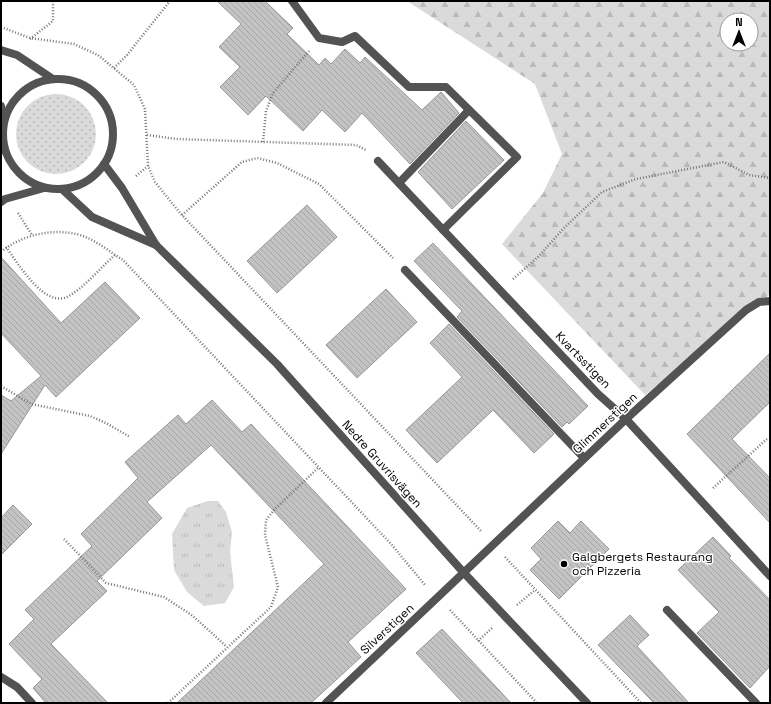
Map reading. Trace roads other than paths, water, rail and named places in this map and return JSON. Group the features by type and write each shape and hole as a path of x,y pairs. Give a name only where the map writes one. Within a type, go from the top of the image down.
{"street":[{"path":"292,1 319,38 342,42 355,36 409,87 446,88 517,157 443,230"},
{"path":"1,50 17,55 53,79"},
{"path":"1,106 3,124 2,148 23,177 33,184 44,188 62,189 82,184 90,179 104,164 110,154 113,132 112,121 102,101 85,86 75,81 53,79 39,82 21,93 7,110 3,124"},
{"path":"399,183 469,110"},
{"name":"Kvartsstigen","path":"378,161 598,394 626,419 770,576"},
{"name":"Nedre Gruvrisvägen","path":"104,164 122,188 156,245 277,364 464,573 587,703"},
{"path":"1,202 5,199 44,188"},
{"name":"Nedre Gruvrisvägen","path":"62,189 92,217 156,245"},
{"path":"405,270 584,458"},
{"name":"Glimmerstigen","path":"464,573 584,458 746,310 759,302 770,302"},
{"name":"Silverstigen","path":"326,703 464,573"},
{"path":"667,610 756,703"},
{"path":"1,677 17,687 32,703"}],"place":[{"name":"Galgbergets Restaurang och Pizzeria","path":"564,564"}]}
